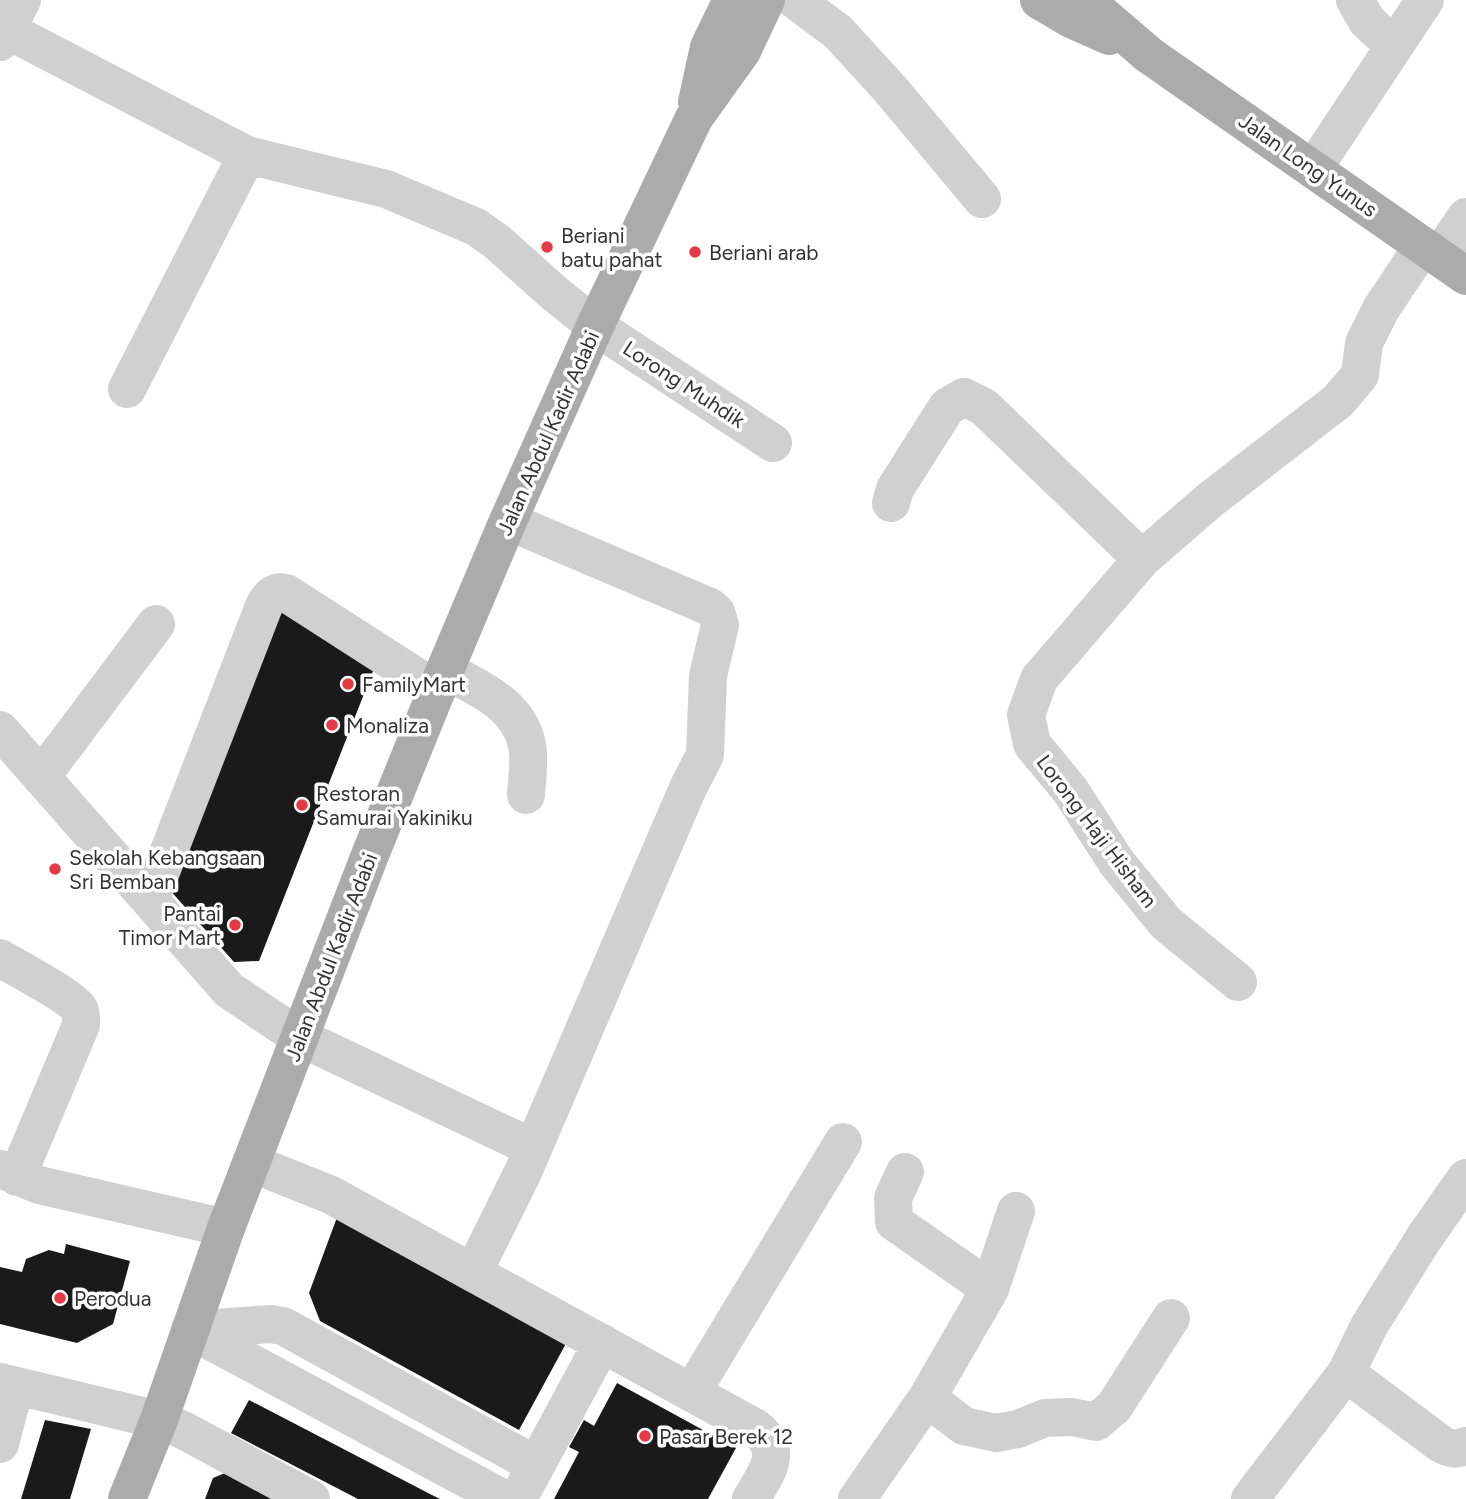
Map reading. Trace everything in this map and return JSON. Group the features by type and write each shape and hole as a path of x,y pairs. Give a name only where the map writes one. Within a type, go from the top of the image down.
{"main road":[{"name":"Jalan Abdul Kadir Adabi","path":"694,118 709,47 732,0"},
{"name":"Jalan Abdul Kadir Adabi","path":"127,1499 159,1420 226,1228 299,1037 370,855 508,521 595,326 694,118 742,51 765,0"},
{"name":"Jalan Long Yunus","path":"1039,0 1073,20 1149,55"},
{"name":"Jalan Long Yunus","path":"1085,0 1149,55 1443,260"}],"street":[{"path":"795,0 838,32 891,90 982,199"},
{"path":"1355,0 1367,21 1394,46"},
{"path":"1313,169 1425,0"},
{"name":"Lorong Muhdik","path":"10,24 247,155 386,189 476,227 595,326 773,443"},
{"path":"127,389 247,155"},
{"name":"Lorong Haji Hisham","path":"1238,982 1166,923 1117,863 1070,790 1032,744 1026,715 1039,679 1142,559 1210,500 1338,401 1360,375 1364,343 1381,309 1443,260 1466,217"},
{"path":"891,503 895,489 947,407 964,397 984,407 1142,559"},
{"path":"473,1273 533,1148 682,801 705,755 708,676 720,625 716,612 710,607 508,521"},
{"path":"149,900 264,606 267,599 279,591 441,680 483,690 501,702 518,722 528,746 526,794"},
{"path":"41,777 156,624"},
{"path":"0,730 225,988 299,1037 533,1148"},
{"path":"0,958 71,1000 81,1012 82,1018 9,1173 39,1185 226,1228"},
{"path":"692,1392 843,1142"},
{"path":"251,1163 331,1195 756,1427 765,1435 771,1446 772,1458 751,1499"},
{"path":"905,1172 893,1198 894,1222 990,1289"},
{"path":"1250,1499 1346,1373 1369,1326 1424,1238 1466,1178"},
{"path":"857,1499 927,1398 990,1289 1016,1211"},
{"path":"927,1398 964,1426 996,1433 1018,1429 1045,1418 1072,1417 1096,1422 1114,1407 1171,1318"},
{"path":"190,1330 270,1324 283,1326 536,1465"},
{"path":"190,1330 504,1499"},
{"path":"518,1499 602,1343"},
{"path":"1346,1373 1441,1444 1449,1448 1466,1447"},
{"path":"0,1444 8,1384 159,1420 183,1430 311,1499"}],"building":[{"path":"283,603 375,666 259,961 234,962 168,888"},
{"path":"339,1212 569,1338 519,1430 320,1321 309,1293"},
{"name":"Perodua","path":"66,1244 130,1261 113,1324 77,1343 0,1324 0,1267 22,1272 26,1259 49,1250 64,1254"},
{"name":"Pasar Berek 12","path":"617,1383 736,1448 708,1499 554,1499 579,1452 569,1447 584,1420 594,1426"},
{"path":"249,1400 440,1499 358,1499 231,1433"},
{"path":"45,1420 91,1429 70,1499 21,1499"},
{"path":"235,1469 293,1499 205,1499 213,1478"}],"place":[{"name":"Beriani batu pahat","path":"547,247"},
{"name":"Beriani arab","path":"695,252"},
{"name":"FamilyMart","path":"348,684"},
{"name":"Monaliza","path":"332,725"},
{"name":"Restoran Samurai Yakiniku","path":"302,805"},
{"name":"Sekolah Kebangsaan Sri Bemban","path":"55,869"},
{"name":"Pantai Timor Mart","path":"235,925"},
{"name":"Perodua","path":"60,1298"},
{"name":"Pasar Berek 12","path":"645,1436"}]}
